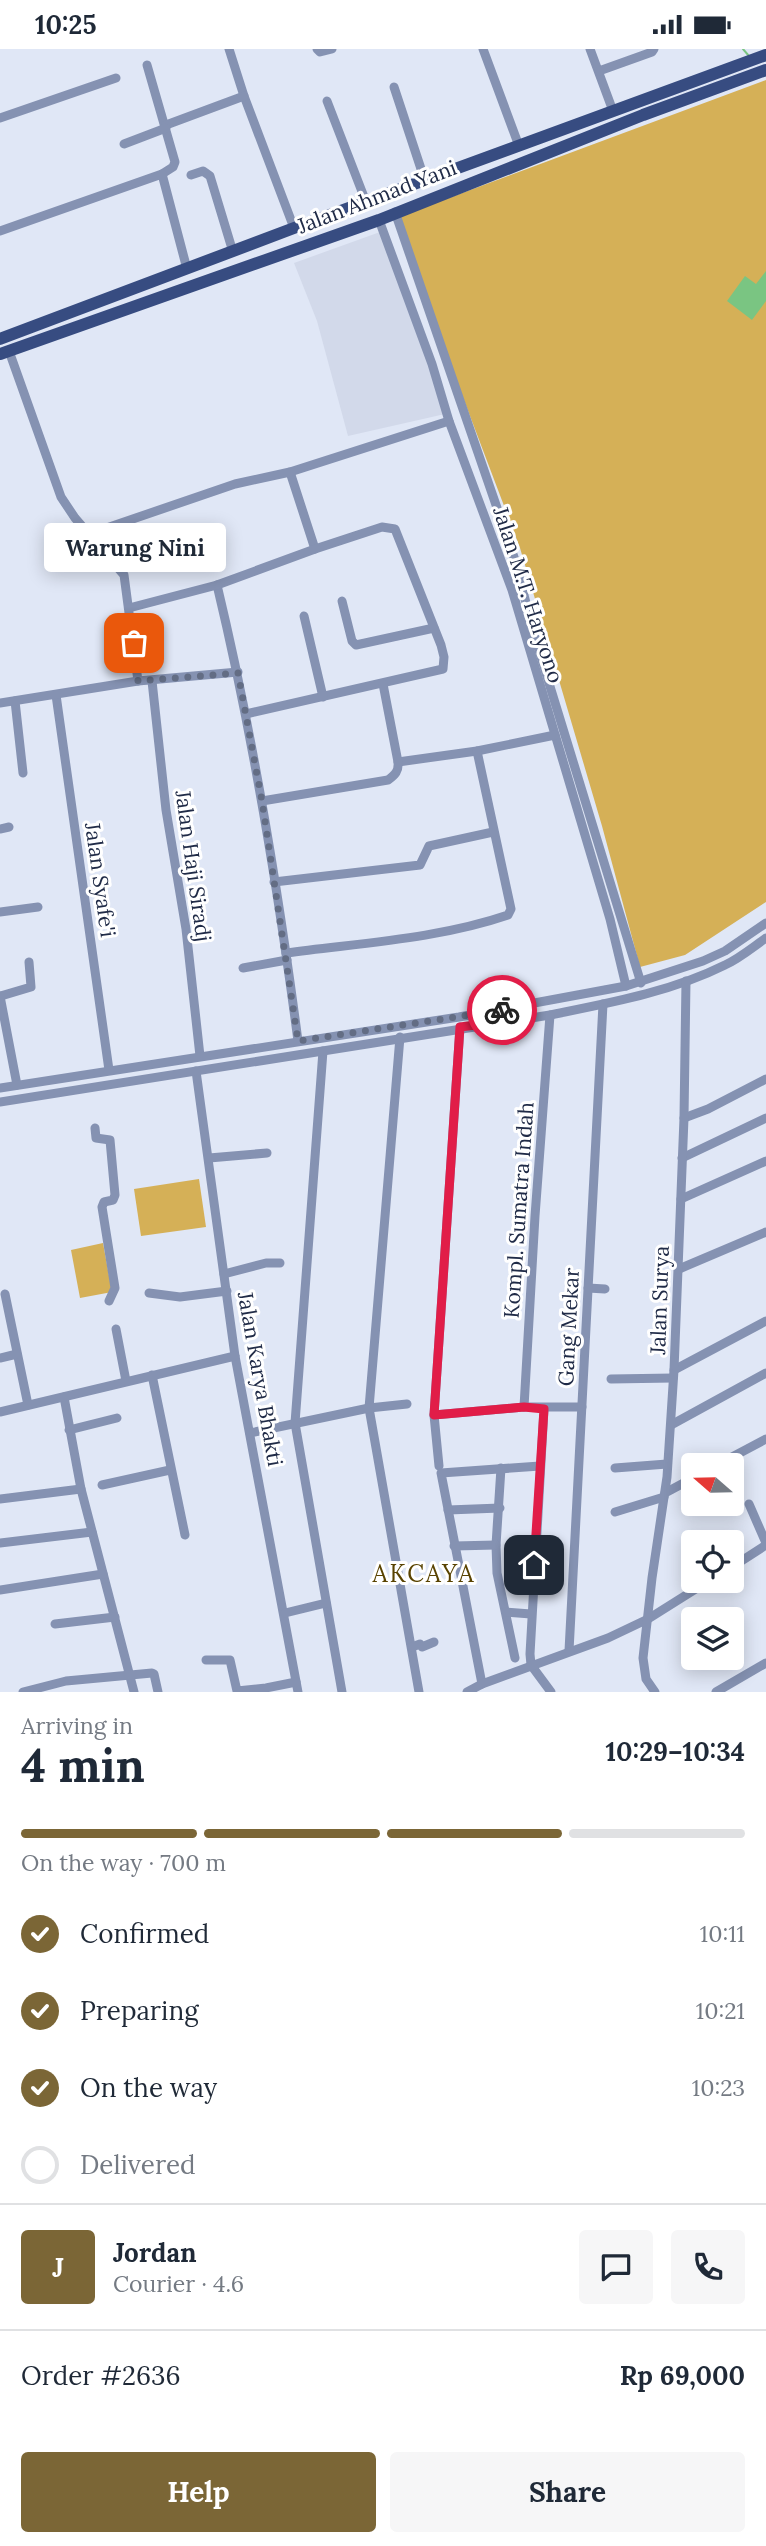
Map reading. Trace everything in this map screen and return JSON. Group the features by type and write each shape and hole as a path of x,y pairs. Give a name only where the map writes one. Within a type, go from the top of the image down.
{"main road":[{"name":"Jalan Ahmad Yani","path":"0,337 766,55"},
{"name":"Jalan Ahmad Yani","path":"4,353 379,220 507,167 766,70"},
{"path":"501,154 507,167"},
{"path":"122,293 128,310"}],"street":[{"path":"229,49 294,228"},
{"path":"317,49 320,52 332,49"},
{"path":"483,49 519,146"},
{"path":"590,49 614,111"},
{"path":"599,71 654,49"},
{"path":"0,231 162,174 173,167 175,162 148,65"},
{"path":"0,118 116,78"},
{"path":"394,87 425,181"},
{"path":"124,143 244,96"},
{"path":"327,101 366,202"},
{"path":"191,175 205,171 210,176 233,252"},
{"path":"162,174 187,269"},
{"path":"395,212 516,563 542,675 582,810"},
{"name":"Jalan M.T. Haryono","path":"379,220 542,675 555,735 582,810 615,918 626,986"},
{"path":"4,353 61,497 124,575 138,681"},
{"path":"432,364 445,358"},
{"path":"89,534 235,484 290,472 449,421"},
{"path":"468,469 482,465"},
{"path":"290,472 315,549"},
{"path":"128,608 217,585 382,527 394,529 444,657 441,671 246,715"},
{"path":"217,585 238,673 262,801 298,1041"},
{"path":"342,601 352,641 356,645 434,628"},
{"path":"304,616 323,697"},
{"path":"0,703 138,681 238,673"},
{"name":"Jalan Haji Siradj","path":"152,681 166,810 186,929 200,1056"},
{"path":"262,801 388,780 396,773 398,762 383,684"},
{"name":"Jalan Syafe'i","path":"56,695 109,1070"},
{"path":"15,701 23,773"},
{"path":"398,762 477,751 555,735"},
{"path":"243,968 287,957 470,926 508,915 511,909 477,751"},
{"path":"274,882 420,865 426,849 433,844 493,832"},
{"path":"0,912 38,907"},
{"path":"615,918 640,983"},
{"path":"0,1088 506,1009 640,983 725,951 766,923"},
{"path":"0,1102 460,1027 550,1015 603,1004 685,981 728,964 766,938"},
{"path":"725,951 728,964"},
{"path":"18,1085 1,996 31,987 29,962"},
{"name":"Jalan Surya","path":"654,1692 643,1669 671,1425 680,1269 685,981"},
{"name":"Gang Mekar","path":"569,1651 603,1004"},
{"path":"506,1009 508,1021"},
{"name":"Kompl. Sumatra Indah","path":"524,1407 550,1015"},
{"path":"460,1027 434,1415 440,1469 482,1684"},
{"path":"400,1037 369,1408 419,1692"},
{"path":"251,1048 256,1062"},
{"path":"323,1051 295,1423 342,1692"},
{"name":"Jalan Karya Bhakti","path":"196,1071 235,1356 297,1687"},
{"path":"51,1079 53,1093"},
{"path":"684,1118 708,1109 766,1079"},
{"path":"682,1159 766,1118"},
{"path":"95,1128 96,1138 110,1140 116,1195 113,1200 104,1202 102,1207 115,1289 109,1301"},
{"path":"209,1158 267,1153"},
{"path":"681,1199 766,1161"},
{"path":"680,1269 766,1232"},
{"path":"225,1274 266,1263 280,1263"},
{"path":"588,1288 605,1289"},
{"path":"149,1293 180,1297 227,1291"},
{"path":"5,1294 28,1405"},
{"path":"611,1379 674,1374 766,1321"},
{"path":"116,1329 125,1381"},
{"path":"0,1357 16,1354"},
{"path":"0,1412 235,1356"},
{"path":"671,1425 766,1373"},
{"path":"152,1375 185,1535"},
{"path":"64,1397 81,1489 134,1692"},
{"path":"250,1433 369,1408 407,1403"},
{"path":"434,1415 524,1407 582,1407"},
{"path":"544,1409 531,1614 531,1665 551,1692"},
{"path":"69,1430 117,1418"},
{"path":"740,1453 766,1439"},
{"path":"615,1468 667,1464"},
{"path":"440,1469 540,1466"},
{"path":"501,1468 496,1545 497,1578 515,1657"},
{"path":"102,1485 170,1471"},
{"path":"615,1512 664,1495 681,1485"},
{"path":"0,1499 81,1489"},
{"path":"744,1559 766,1544 749,1504"},
{"path":"448,1510 500,1507"},
{"path":"0,1543 92,1532"},
{"path":"454,1546 496,1545"},
{"path":"0,1590 103,1574"},
{"path":"467,1692 531,1665 608,1638 648,1619 689,1593"},
{"path":"285,1613 326,1603"},
{"path":"506,1612 531,1614"},
{"path":"55,1624 115,1617"},
{"path":"412,1647 420,1644 422,1647 434,1642"},
{"path":"206,1660 230,1660 234,1691 297,1687"},
{"path":"716,1692 766,1663"},
{"path":"23,1692 66,1681 153,1673 158,1692"}],"shaded area":[{"path":"766,80 766,902 685,955 640,967 602,826 520,548 395,218"},
{"path":"380,232 432,364 445,414 348,436 317,321 294,263"},
{"path":"766,271 766,301 752,320 727,301 745,276 756,284"},
{"path":"199,1179 206,1227 141,1236 134,1189"},
{"path":"103,1243 112,1292 80,1298 71,1250"}],"waterway":[{"path":"743,49 749,56"}],"way so far":[{"path":"134,643 138,681 238,673 262,801 298,1041 502,1010"}],"place":[{"name":"Warung Nini","path":"134,643"}],"district":[{"name":"AKCAYA","path":"424,1574"}],"route":[{"path":"502,1010 506,1009 508,1021 460,1027 434,1415 524,1407 544,1409 534,1565"}]}
